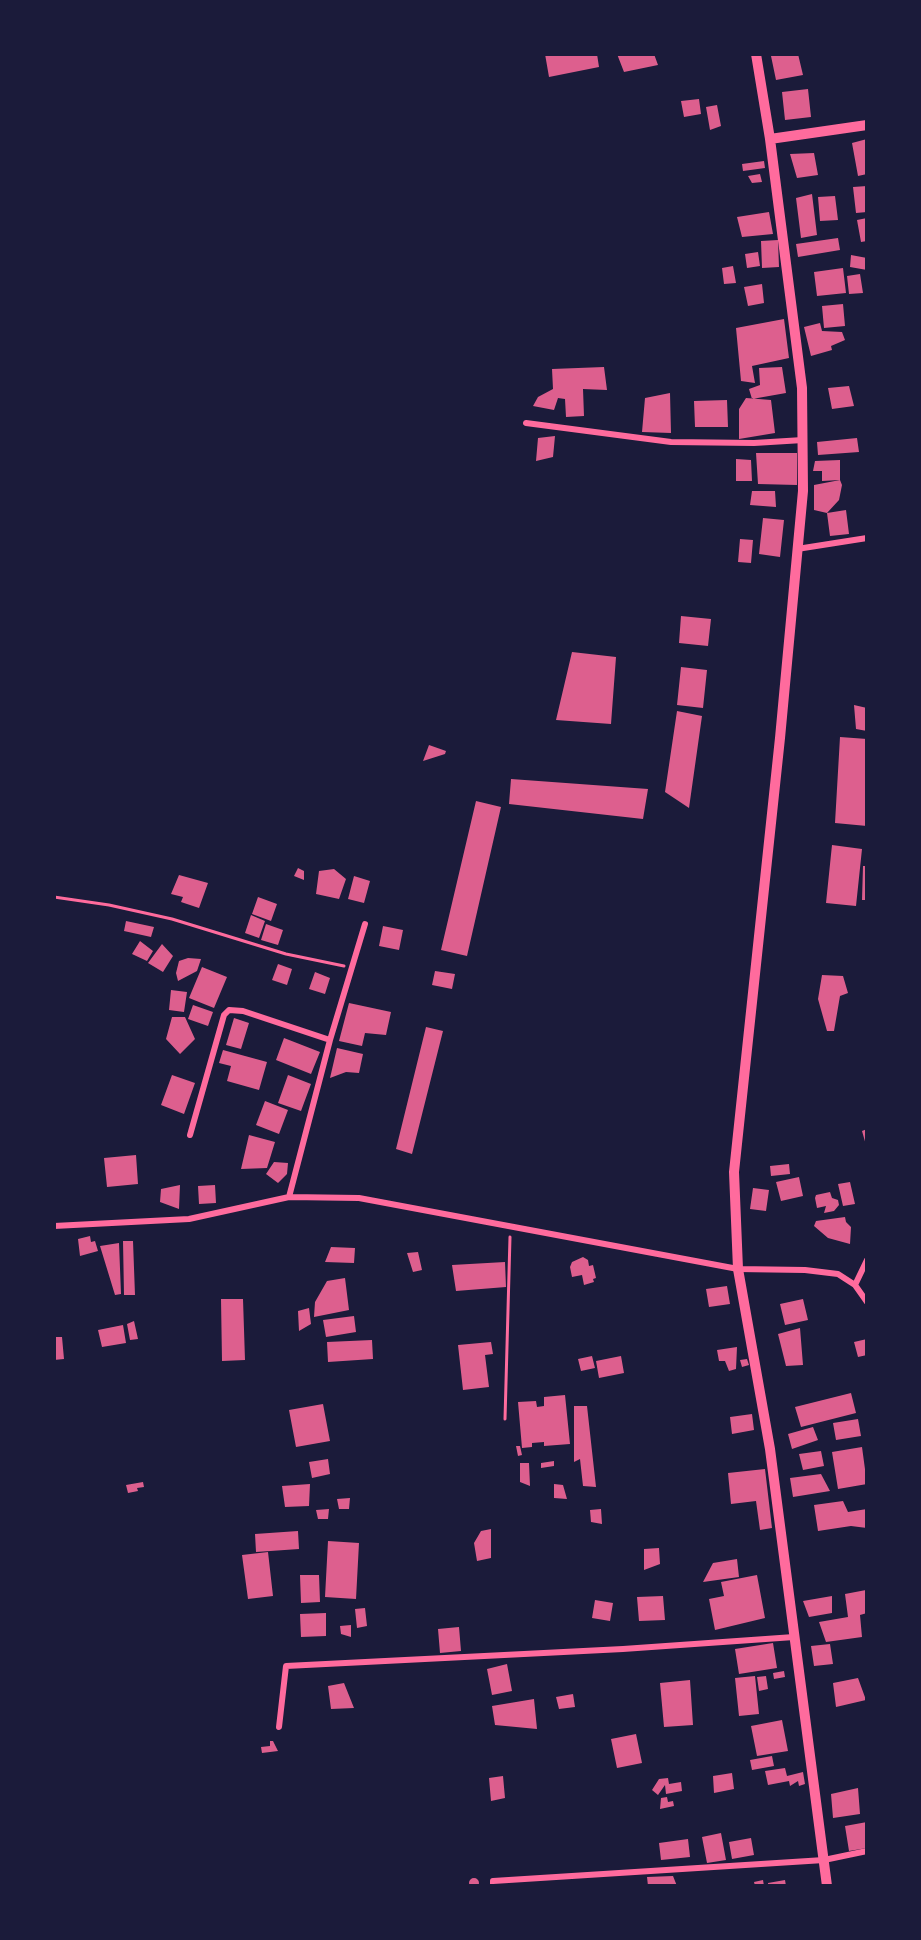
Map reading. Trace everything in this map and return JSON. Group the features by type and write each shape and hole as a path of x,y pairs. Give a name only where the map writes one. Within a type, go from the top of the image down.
{"street":[{"path":"756,54 770,139 802,388 804,440 803,490 780,738 734,1172 738,1269 770,1449 827,1886"},
{"path":"770,139 867,125"},
{"path":"526,423 671,442 754,443 804,440"},
{"path":"797,549 867,538"},
{"path":"289,1197 330,1040 365,924"},
{"path":"190,1135 224,1016 230,1010 243,1011 330,1040"},
{"path":"54,1226 189,1219 289,1197 359,1198 738,1269 820,1271 838,1274 855,1285 867,1302"},
{"path":"855,1285 867,1260"},
{"path":"279,1727 286,1666 623,1650 794,1637"},
{"path":"493,1886 493,1881 824,1860 867,1851"}],"path":[{"path":"54,897 109,905 172,920 286,954 351,968"},
{"path":"505,1419 510,1228"}],"building":[{"path":"545,54 597,54 599,67 549,77"},
{"path":"617,54 654,54 658,65 624,72"},
{"path":"798,54 803,75 776,80 771,56"},
{"path":"808,89 811,117 785,120 782,92"},
{"path":"699,99 701,114 684,117 681,101"},
{"path":"717,105 721,126 710,130 706,107"},
{"path":"867,139 867,174 858,176 852,143"},
{"path":"814,153 818,175 797,178 790,154"},
{"path":"764,161 765,168 743,171 742,164"},
{"path":"760,174 762,182 752,183 748,176"},
{"path":"867,186 867,212 856,213 853,187"},
{"path":"812,194 817,235 801,238 796,198"},
{"path":"835,196 838,220 820,221 818,197"},
{"path":"769,212 773,234 742,237 737,217"},
{"path":"867,218 867,241 861,242 857,220"},
{"path":"838,238 840,250 798,257 796,244"},
{"path":"778,240 779,267 762,268 761,241"},
{"path":"758,252 760,266 747,268 745,254"},
{"path":"851,255 867,258 867,270 850,267"},
{"path":"733,266 736,283 724,284 722,268"},
{"path":"843,268 846,293 817,296 814,272"},
{"path":"860,274 863,293 849,294 847,276"},
{"path":"762,284 764,303 748,306 744,287"},
{"path":"843,304 845,326 824,328 822,306"},
{"path":"784,319 789,358 752,366 755,383 741,381 736,328"},
{"path":"820,323 822,331 842,332 845,340 831,346 832,350 811,356 804,327"},
{"path":"604,367 607,390 583,389 584,416 566,417 565,399 558,398 554,410 533,406 538,397 553,389 552,369"},
{"path":"782,367 786,393 752,399 749,389 760,385 759,368"},
{"path":"849,386 854,406 832,409 828,388"},
{"path":"670,393 671,433 642,432 645,398"},
{"path":"746,398 771,400 775,433 739,439 739,409"},
{"path":"727,400 728,427 695,427 694,401"},
{"path":"555,436 553,457 536,461 538,438"},
{"path":"857,438 859,452 818,455 817,442"},
{"path":"756,453 797,453 797,485 758,484"},
{"path":"736,459 751,460 752,481 736,481"},
{"path":"840,460 840,480 822,481 822,471 813,471 815,461"},
{"path":"840,480 842,485 839,500 827,513 814,510 814,485"},
{"path":"752,491 775,491 776,507 750,505"},
{"path":"846,510 849,534 830,536 827,513"},
{"path":"763,518 784,520 780,557 759,554"},
{"path":"740,539 753,540 751,563 738,562"},
{"path":"681,616 711,619 708,646 679,643"},
{"path":"572,652 616,657 611,724 556,720"},
{"path":"681,667 707,670 703,708 677,705"},
{"path":"854,705 867,708 867,731 856,729"},
{"path":"677,711 702,716 689,808 665,792"},
{"path":"840,737 867,739 867,826 835,823"},
{"path":"429,745 446,751 445,754 423,761"},
{"path":"511,779 648,789 643,819 509,804"},
{"path":"476,801 501,807 467,956 441,950"},
{"path":"832,845 862,849 856,906 826,903"},
{"path":"863,866 867,866 867,900 862,900"},
{"path":"298,868 304,871 304,880 294,876"},
{"path":"334,869 346,879 339,899 316,894 319,871"},
{"path":"179,875 208,883 199,908 181,902 183,897 171,894"},
{"path":"354,876 370,881 364,903 348,899"},
{"path":"258,897 277,904 271,921 252,914"},
{"path":"251,915 265,921 259,938 245,933"},
{"path":"126,921 154,927 151,937 124,931"},
{"path":"266,924 283,930 278,945 261,940"},
{"path":"383,926 403,930 399,950 379,946"},
{"path":"140,941 153,951 147,961 132,954"},
{"path":"162,944 173,956 163,972 148,963"},
{"path":"188,958 201,959 197,971 178,981 176,973 179,961"},
{"path":"278,964 292,969 287,985 272,980"},
{"path":"202,967 227,977 214,1008 189,998"},
{"path":"435,971 455,974 452,989 432,985"},
{"path":"315,972 330,978 325,994 309,989"},
{"path":"822,975 843,976 848,993 840,996 834,1031 827,1031 818,999"},
{"path":"171,990 187,992 184,1012 169,1010"},
{"path":"349,1003 391,1012 386,1035 365,1033 362,1046 339,1041"},
{"path":"193,1005 213,1012 208,1026 188,1019"},
{"path":"172,1017 185,1017 195,1039 180,1054 166,1039"},
{"path":"234,1018 249,1023 241,1049 226,1045"},
{"path":"426,1027 443,1031 412,1154 396,1149"},
{"path":"284,1038 320,1052 311,1074 276,1060"},
{"path":"337,1048 363,1054 359,1073 346,1072 330,1078"},
{"path":"223,1050 267,1062 259,1090 227,1081 231,1066 219,1063"},
{"path":"172,1075 195,1083 184,1114 161,1105"},
{"path":"288,1075 311,1084 301,1111 278,1103"},
{"path":"265,1101 288,1110 279,1134 256,1125"},
{"path":"867,1129 867,1145 866,1145 862,1131"},
{"path":"249,1135 275,1142 267,1168 241,1169"},
{"path":"136,1155 138,1184 107,1187 104,1158"},
{"path":"274,1162 288,1163 287,1174 278,1183 266,1174"},
{"path":"789,1164 790,1174 771,1176 770,1166"},
{"path":"799,1177 803,1196 781,1201 776,1182"},
{"path":"850,1182 855,1204 843,1206 838,1184"},
{"path":"180,1185 179,1209 160,1202 161,1189"},
{"path":"215,1185 216,1203 199,1204 198,1186"},
{"path":"753,1188 769,1190 766,1211 750,1209"},
{"path":"830,1192 832,1198 838,1200 839,1205 834,1211 824,1213 826,1206 817,1208 815,1198 816,1195"},
{"path":"845,1217 851,1227 850,1244 828,1238 814,1226 816,1221"},
{"path":"90,1236 91,1242 95,1241 98,1251 80,1256 78,1239"},
{"path":"123,1241 133,1241 135,1295 124,1295"},
{"path":"119,1243 121,1294 115,1295 100,1246"},
{"path":"331,1247 355,1248 354,1263 325,1262"},
{"path":"418,1252 422,1270 413,1272 407,1253"},
{"path":"583,1257 588,1260 589,1266 593,1265 596,1278 593,1279 594,1282 584,1285 582,1275 572,1277 570,1267 572,1262"},
{"path":"505,1262 506,1287 456,1291 452,1265"},
{"path":"345,1278 349,1310 314,1317 315,1302 327,1281"},
{"path":"727,1286 730,1304 709,1307 706,1289"},
{"path":"221,1299 243,1299 245,1360 222,1361"},
{"path":"803,1299 808,1320 785,1325 780,1304"},
{"path":"309,1308 311,1324 299,1331 298,1311"},
{"path":"354,1316 356,1332 326,1337 323,1320"},
{"path":"134,1321 138,1339 130,1340 127,1324"},
{"path":"123,1325 126,1343 102,1347 98,1330"},
{"path":"800,1328 803,1365 786,1366 778,1334"},
{"path":"54,1337 62,1337 64,1359 54,1360"},
{"path":"867,1339 867,1355 858,1357 854,1342"},
{"path":"372,1340 373,1359 328,1362 327,1342"},
{"path":"491,1342 493,1354 485,1355 489,1387 463,1390 458,1345"},
{"path":"737,1347 736,1369 729,1371 725,1361 719,1361 717,1350"},
{"path":"592,1356 595,1368 581,1371 578,1359"},
{"path":"621,1356 624,1373 599,1378 596,1361"},
{"path":"747,1359 749,1365 742,1367 740,1360"},
{"path":"851,1393 856,1413 801,1427 795,1407"},
{"path":"565,1395 570,1444 544,1446 544,1442 532,1443 532,1447 522,1448 518,1402 536,1401 537,1407 544,1406 544,1397"},
{"path":"323,1404 330,1441 296,1447 289,1410"},
{"path":"574,1406 587,1406 596,1487 583,1486 580,1459 574,1462"},
{"path":"752,1414 754,1430 732,1434 730,1417"},
{"path":"858,1419 861,1436 836,1440 833,1423"},
{"path":"813,1427 818,1440 792,1449 788,1434"},
{"path":"516,1446 520,1446 522,1455 518,1456"},
{"path":"862,1447 867,1484 838,1489 832,1452"},
{"path":"821,1451 824,1466 803,1470 799,1454"},
{"path":"328,1459 330,1474 312,1478 309,1462"},
{"path":"554,1461 554,1466 541,1468 541,1463"},
{"path":"520,1463 529,1463 530,1486 520,1482"},
{"path":"765,1469 772,1528 760,1530 756,1501 731,1504 728,1473"},
{"path":"821,1474 830,1491 793,1497 790,1478"},
{"path":"143,1482 144,1487 128,1493 126,1485"},
{"path":"310,1484 309,1506 285,1507 282,1486"},
{"path":"554,1484 563,1485 567,1499 554,1498"},
{"path":"350,1498 349,1509 339,1509 337,1499"},
{"path":"843,1501 848,1512 867,1509 867,1528 851,1526 818,1531 814,1505"},
{"path":"329,1509 328,1519 318,1519 316,1510"},
{"path":"601,1509 602,1524 591,1522 590,1510"},
{"path":"491,1529 491,1558 477,1561 474,1543 481,1531"},
{"path":"298,1531 299,1549 256,1552 255,1534"},
{"path":"328,1541 359,1543 356,1599 325,1597"},
{"path":"659,1548 660,1564 644,1570 644,1549"},
{"path":"268,1552 273,1596 248,1599 242,1555"},
{"path":"737,1559 739,1577 703,1582 713,1563"},
{"path":"300,1575 319,1575 320,1602 301,1603"},
{"path":"757,1575 765,1618 715,1630 709,1599 724,1596 721,1582"},
{"path":"866,1590 867,1613 860,1615 862,1637 826,1642 819,1622 848,1617 845,1594"},
{"path":"663,1596 665,1620 639,1621 637,1597"},
{"path":"832,1596 832,1613 809,1617 803,1601"},
{"path":"595,1600 613,1603 610,1621 592,1618"},
{"path":"365,1608 367,1626 357,1628 355,1609"},
{"path":"326,1613 326,1636 301,1637 300,1614"},
{"path":"351,1625 351,1637 341,1634 340,1626"},
{"path":"459,1627 461,1651 440,1653 438,1629"},
{"path":"773,1643 777,1668 739,1674 735,1649"},
{"path":"830,1644 833,1664 814,1666 811,1646"},
{"path":"507,1664 512,1691 492,1695 487,1669"},
{"path":"784,1671 785,1677 774,1679 773,1673"},
{"path":"755,1676 759,1714 739,1716 735,1678"},
{"path":"766,1676 768,1689 759,1691 757,1677"},
{"path":"858,1678 866,1700 836,1707 833,1683"},
{"path":"690,1680 693,1725 664,1727 660,1683"},
{"path":"344,1683 354,1708 331,1709 328,1686"},
{"path":"573,1694 575,1707 559,1709 556,1697"},
{"path":"534,1699 537,1729 495,1725 492,1706"},
{"path":"782,1720 788,1751 757,1756 751,1726"},
{"path":"636,1734 642,1763 617,1768 611,1739"},
{"path":"270,1741 273,1741 278,1751 262,1753 261,1747 270,1746"},
{"path":"772,1756 774,1766 752,1770 750,1760"},
{"path":"785,1768 787,1776 803,1772 805,1784 799,1786 798,1781 790,1786 789,1781 768,1785 765,1771"},
{"path":"732,1773 734,1789 714,1793 713,1776"},
{"path":"503,1776 505,1798 491,1801 489,1778"},
{"path":"668,1778 669,1784 681,1782 682,1791 666,1794 665,1785 658,1795 652,1790 659,1779"},
{"path":"858,1788 860,1814 833,1818 831,1794"},
{"path":"667,1797 668,1802 673,1801 674,1806 660,1809 661,1798"},
{"path":"867,1822 867,1848 849,1851 845,1826"},
{"path":"721,1833 726,1860 707,1863 702,1837"},
{"path":"751,1838 754,1855 732,1859 729,1842"},
{"path":"688,1839 690,1857 661,1860 659,1843"},
{"path":"673,1876 677,1886 648,1886 647,1877"},
{"path":"474,1878 479,1883 474,1888 469,1883"},
{"path":"763,1880 764,1886 755,1886 754,1882"},
{"path":"785,1880 786,1886 768,1886 768,1883"}]}
